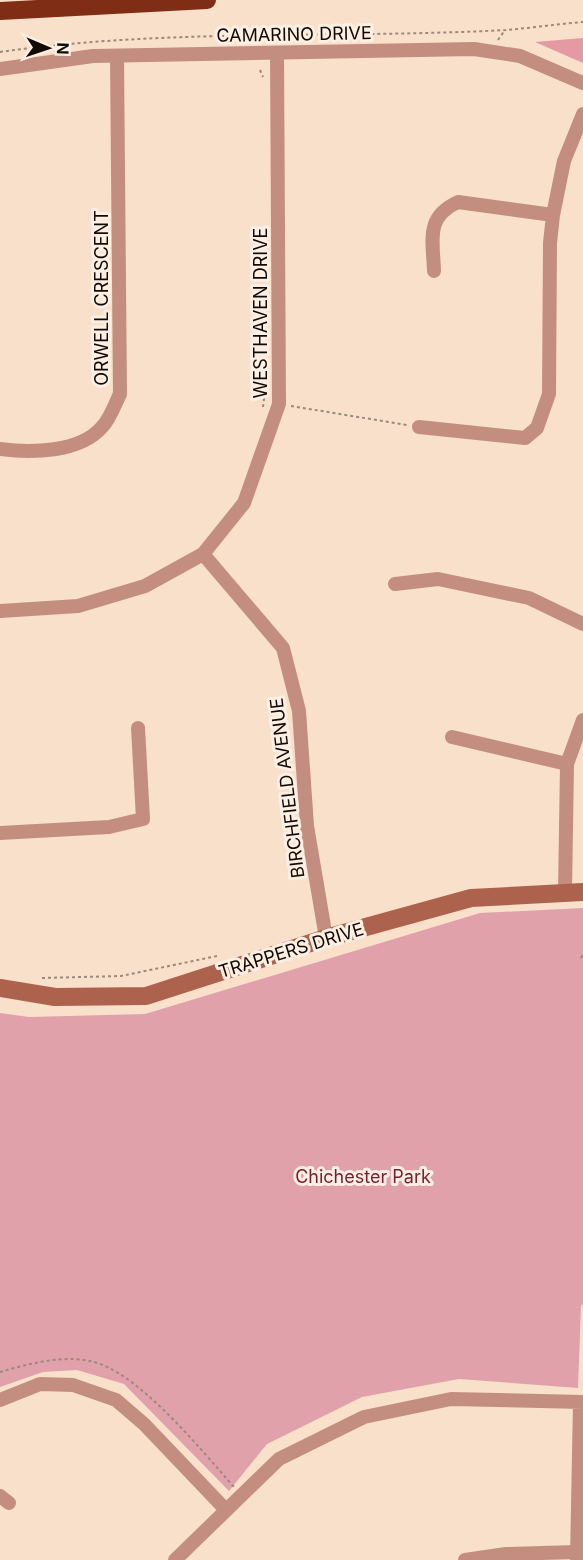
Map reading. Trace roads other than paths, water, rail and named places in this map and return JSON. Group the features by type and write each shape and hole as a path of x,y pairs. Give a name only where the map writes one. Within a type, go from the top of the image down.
{"highway":[{"path":"0,11 207,0"}],"main road":[{"name":"TRAPPERS DRIVE","path":"0,988 55,997 146,996 326,938 471,898 574,892"}],"street":[{"name":"CAMARINO DRIVE","path":"0,69 77,57 492,50 537,62 583,83"},
{"name":"WESTHAVEN DRIVE","path":"0,611 78,606 145,586 203,554 244,503 279,404 278,52"},
{"name":"ORWELL CRESCENT","path":"0,449 32,453 73,445 102,428 120,394 117,56"},
{"path":"419,427 525,438 537,428 549,394 550,243 553,215 564,161 583,114"},
{"path":"434,271 433,233 436,216 446,207 458,202 553,215"},
{"name":"BIRCHFIELD AVENUE","path":"203,554 283,648 299,711 307,826 326,938"},
{"path":"395,584 438,579 529,598 583,624"},
{"path":"574,892 567,764 583,720"},
{"path":"0,833 109,827 143,819 138,728"},
{"path":"452,737 567,764"},
{"path":"0,1400 40,1384 73,1385 116,1400 144,1424 226,1510"},
{"path":"176,1560 279,1459 364,1417 451,1399 582,1402 577,1556 506,1554 465,1560"}],"park label":[{"name":"Chichester Park","path":"363,1176"}]}
